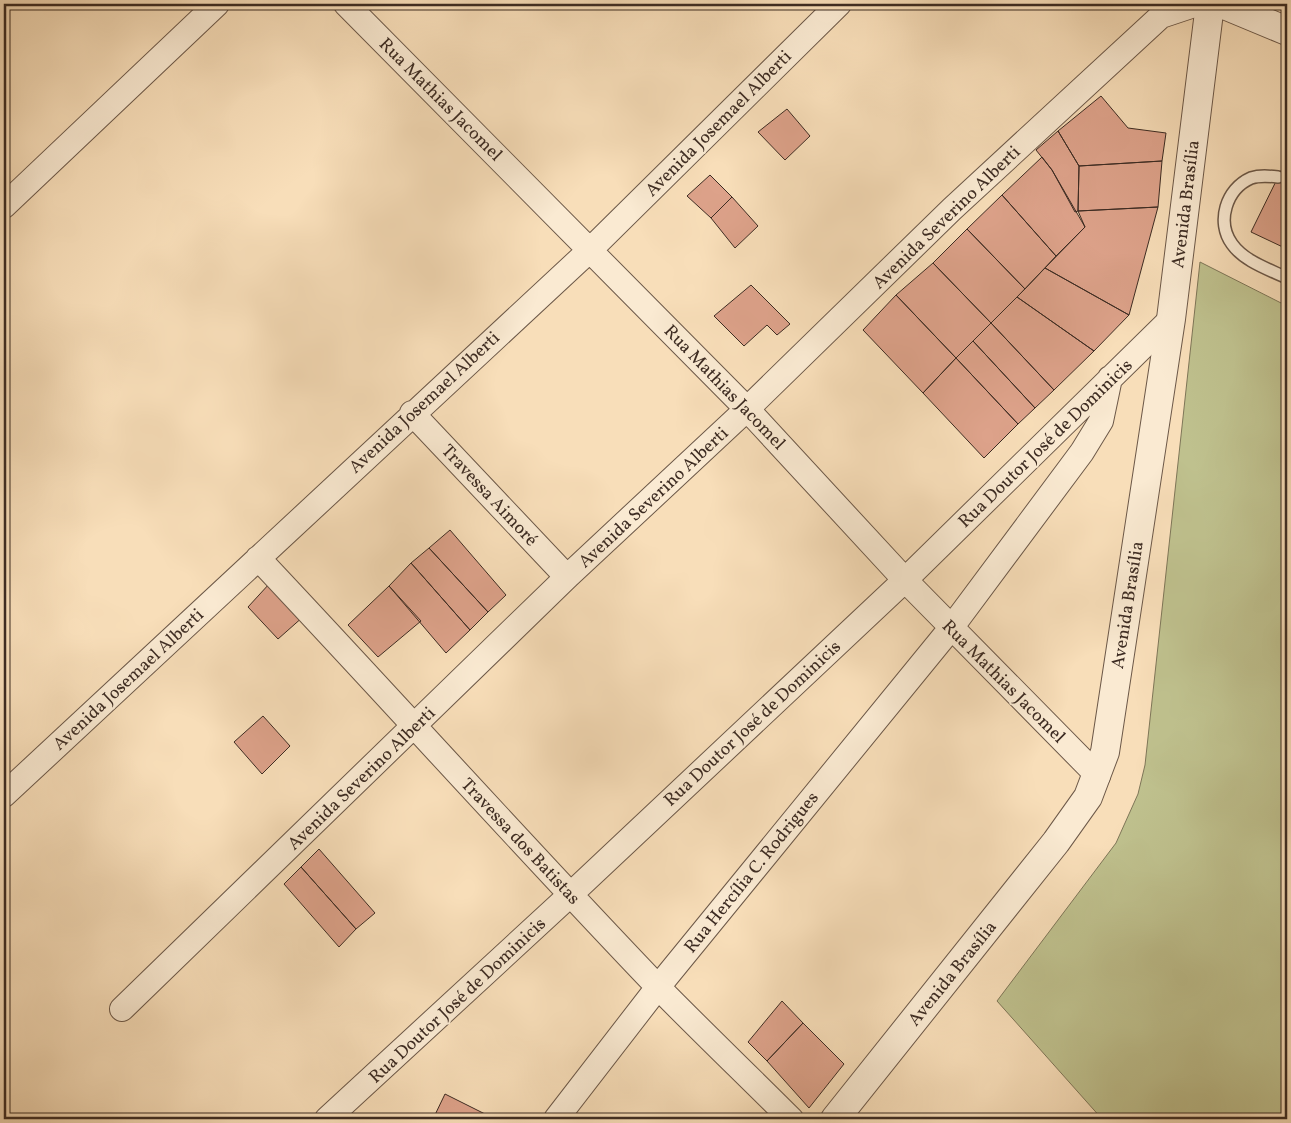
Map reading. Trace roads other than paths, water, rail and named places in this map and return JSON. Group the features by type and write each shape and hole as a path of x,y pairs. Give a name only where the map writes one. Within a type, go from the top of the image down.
{"street":[{"path":"4,206 217,4"},
{"name":"Rua Mathias Jacomel","path":"346,4 591,249 747,409 905,580 1098,776"},
{"name":"Avenida Josemael Alberti","path":"4,795 412,413 591,249 839,4"},
{"name":"Avenida Severino Alberti","path":"122,1009 416,726 567,577 747,409 952,209 1161,16 1197,4"},
{"name":"Avenida Brasília","path":"835,1119 1056,842 1088,797 1098,776 1105,752 1171,319 1210,4"},
{"path":"1222,4 1287,31"},
{"name":"Rua Doutor José de Dominicis","path":"327,1119 570,895 905,580 1171,319"},
{"name":"Rua Hercília C. Rodrigues","path":"556,1119 658,986 951,628 1082,452 1101,421 1110,378"},
{"name":"Travessa Aimoré","path":"412,413 567,577"},
{"name":"Travessa dos Batistas","path":"258,558 416,726 570,895 791,1119"}],"lane":[{"path":"1278,177 1263,175 1251,178 1240,185 1232,194 1224,218 1230,242 1238,252 1287,278"}]}
